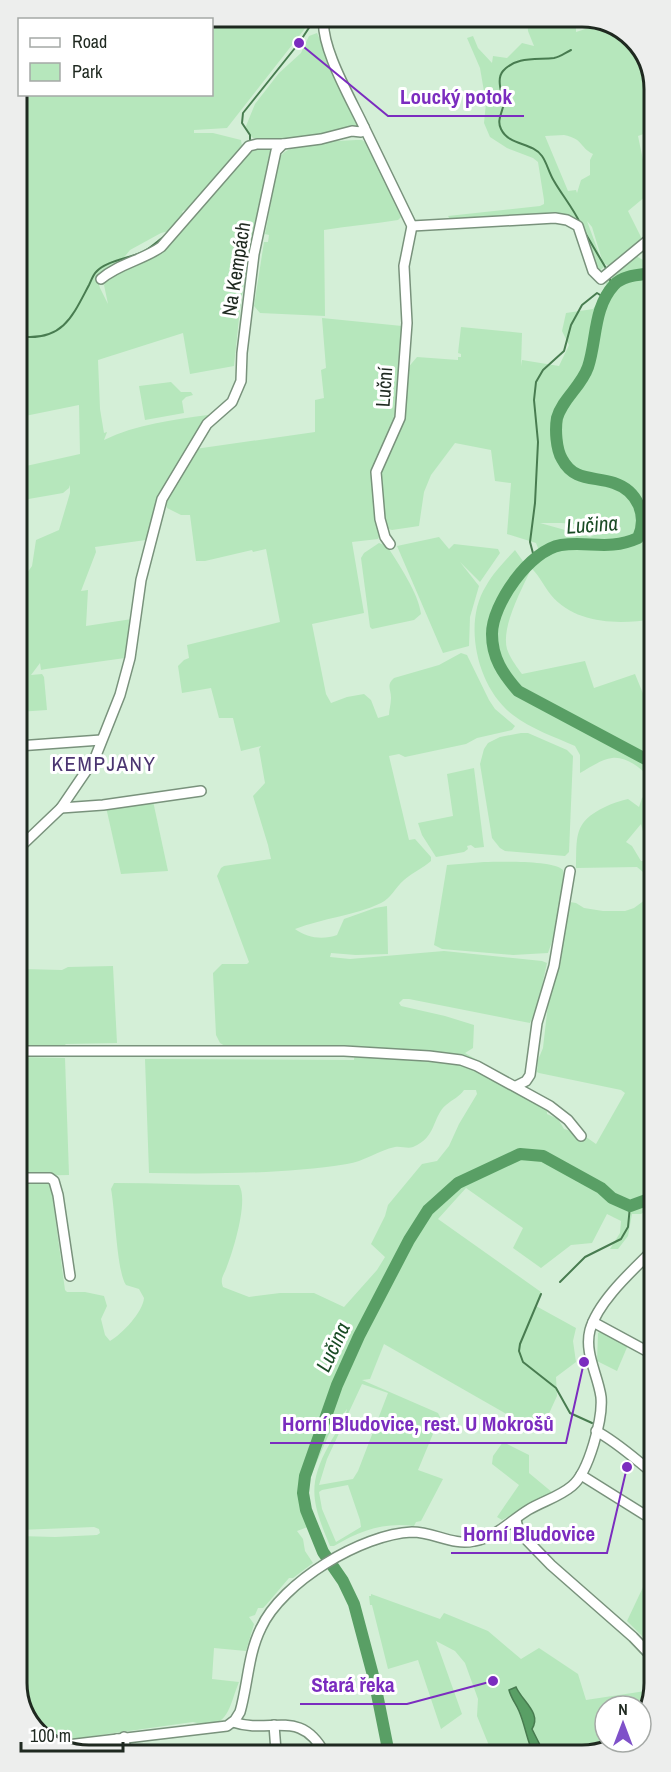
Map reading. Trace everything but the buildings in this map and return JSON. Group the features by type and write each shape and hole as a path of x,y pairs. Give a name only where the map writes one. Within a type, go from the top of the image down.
{"street":[{"path":"324,27 324,36 339,74 412,226 555,218 567,220 578,226 593,271 601,279 644,244"},
{"path":"101,279 110,272 161,247 249,146 321,139 352,131 361,132 364,127"},
{"name":"Na Kempách","path":"27,840 61,808 91,766 120,696 130,658 141,580 162,499 207,424 232,402 241,381 242,353 254,254 276,151 283,144"},
{"name":"Luční","path":"390,544 385,537 380,519 376,472 400,418 407,323 404,266 412,226"},
{"path":"27,745 101,740"},
{"path":"61,808 103,805 201,791"},
{"path":"516,1086 526,1081 530,1075 537,1023 554,966 570,871"},
{"path":"27,1052 344,1051 461,1060 516,1086 559,1113 581,1136"},
{"path":"27,1178 50,1178 54,1181 70,1276"},
{"path":"76,1744 223,1727 233,1722 239,1715 252,1652 261,1627 275,1605 316,1570 356,1549 389,1536 411,1532 429,1533 453,1541 472,1542 495,1534 531,1508 566,1490 581,1475 601,1408 601,1397 590,1351 589,1335 593,1322 605,1302 644,1260"},
{"path":"593,1322 644,1350"},
{"path":"596,1431 613,1440 644,1466"},
{"path":"581,1475 644,1514"},
{"path":"516,1520 519,1532 551,1565 644,1649"},
{"path":"233,1722 246,1726 290,1725 305,1730 318,1745"},
{"path":"274,1725 276,1745"},
{"path":"120,1745 121,1738"},
{"path":"121,1738 123,1745"}],"green space":[{"path":"213,27 306,27 227,128 194,130 194,133 213,133 241,140 242,146 237,156 187,212 184,210 182,212 184,215 169,231 130,250 118,265 102,272 97,278 108,304 104,285 109,276 157,253 253,145 271,148 249,251 234,366 190,374 183,333 98,360 100,409 104,433 107,432 104,440 142,426 208,415 210,416 195,449 315,432 315,400 324,398 321,370 326,368 322,318 402,326 400,418 406,370 417,357 458,360 458,357 461,357 458,353 461,327 522,333 521,366 522,360 559,366 569,345 562,331 566,313 593,309 607,288 605,278 611,267 603,263 592,227 587,221 604,267 599,271 595,266 579,224 572,216 452,222 448,216 544,204 538,162 507,148 490,137 484,123 486,103 480,68 467,38 473,36 478,48 492,63 493,56 507,58 522,43 534,46 528,27 579,27 576,28 576,32 590,28 598,29 613,35 634,54 642,73 644,89 644,134 638,136 644,165 644,198 628,211 642,239 627,256 636,256 644,260 644,620 612,622 598,620 572,612 561,605 528,565 534,557 541,556 536,543 507,534 511,483 495,481 491,450 455,443 431,475 424,492 419,526 392,530 384,528 378,539 352,542 364,613 312,624 326,694 331,703 364,694 371,700 378,718 389,715 390,685 394,678 439,665 461,653 467,655 495,709 515,726 512,730 477,738 466,744 405,757 399,754 389,756 409,840 415,839 431,857 431,861 404,880 381,903 295,929 310,936 332,937 337,935 344,919 387,906 388,954 331,953 330,957 350,959 444,951 547,963 538,1004 530,1023 409,999 403,999 399,1003 401,1006 474,1025 473,1048 465,1053 515,1082 547,1109 547,1114 558,1119 564,1129 571,1131 582,1141 586,1137 596,1144 625,1093 621,1090 537,1072 538,1060 543,1048 548,1004 561,957 570,902 584,908 625,911 644,901 644,1212 632,1214 628,1236 618,1249 610,1249 620,1233 621,1221 607,1214 592,1243 571,1245 541,1268 513,1248 523,1228 466,1188 438,1219 541,1292 536,1306 576,1328 573,1341 576,1362 556,1377 557,1396 540,1433 384,1344 370,1379 362,1380 438,1413 440,1417 418,1470 443,1479 421,1521 416,1522 414,1526 392,1525 372,1529 330,1546 316,1507 315,1484 322,1459 347,1409 329,1434 306,1487 313,1525 297,1531 313,1563 293,1578 289,1578 263,1608 258,1608 255,1615 249,1617 254,1624 246,1651 214,1648 212,1679 239,1682 225,1715 214,1723 193,1722 65,1740 42,1724 29,1699 27,1683 27,1536 55,1537 100,1533 99,1529 94,1527 27,1530 27,1182 43,1181 51,1186 65,1290 104,1296 107,1306 101,1319 105,1335 110,1341 131,1322 140,1310 144,1298 139,1289 126,1285 120,1268 111,1189 114,1183 239,1185 242,1192 241,1214 232,1251 222,1278 223,1287 249,1297 280,1293 314,1293 344,1307 377,1270 385,1257 371,1244 388,1205 422,1164 437,1161 449,1146 477,1094 476,1090 464,1090 446,1105 421,1143 411,1148 389,1149 353,1163 274,1172 149,1173 145,1059 354,1060 355,1049 225,1046 220,1043 216,1035 213,973 222,964 247,964 249,962 217,876 224,866 271,859 253,796 265,783 259,749 261,746 241,751 233,718 219,718 211,688 182,693 178,666 189,658 187,645 280,622 266,549 196,561 190,515 181,515 167,508 165,500 158,502 146,540 95,547 96,552 81,591 88,590 86,626 132,619 125,658 41,670 40,663 31,675 42,674 44,677 47,710 27,711 27,573 32,566 36,540 59,530 70,493 70,485 63,493 27,499 27,466 80,454 79,405 27,416 27,96 213,96","holes":["564,135 578,141 593,154 590,160 590,175 581,180 577,193 576,190 568,191 545,136","540,523 561,523 611,527 590,537","362,1384 388,1393 353,1479 319,1485 327,1459","348,1485 360,1520 361,1527 336,1542 322,1509 319,1492"]},
{"path":"317,33 358,121 356,129 277,142 253,138 246,126 255,104 279,73 301,53 309,36"},
{"path":"362,140 369,145 401,217 398,220 324,230 325,316 260,313 254,306 264,242 268,242 269,235 265,234 279,158 293,147 303,144"},
{"path":"171,382 181,392 191,392 193,395 182,401 184,413 145,420 139,386"},
{"path":"439,537 449,549 454,544 498,549 500,553 480,582 460,562 479,586 470,617 469,646 443,653 397,546"},
{"path":"379,543 387,546 402,570 416,597 421,614 414,620 372,629 361,558 364,553"},
{"path":"515,550 530,571 509,620 506,640 507,649 522,674 585,661 594,688 635,674 644,696 644,773 636,765 624,759 612,758 580,773 580,755 575,746 527,724 501,704 483,673 477,655 475,637 475,619 479,601 496,572"},
{"path":"528,733 567,750 573,756 569,852 565,856 505,851 492,838 480,764 484,749 488,743 500,737"},
{"path":"474,768 484,847 475,848 471,845 467,846 468,849 464,852 436,857 422,835 418,823 453,816 447,774"},
{"path":"644,796 644,835 641,824 626,842 632,846 641,861 644,861 644,873 637,867 576,868 577,839 587,819 611,804 628,799 639,807"},
{"path":"153,801 168,871 121,874 106,807"},
{"path":"484,862 538,863 563,870 562,900 548,953 513,955 442,949 434,945 447,865"},
{"path":"113,966 117,1043 66,1044 62,1047 27,1046 27,969 62,970 68,967"},
{"path":"27,1057 65,1058 69,1175 27,1176"},
{"path":"602,1331 628,1345 617,1371 597,1361 598,1333"},
{"path":"503,1442 529,1455 529,1473 553,1493 502,1520 497,1517 519,1485 492,1464 493,1456"},
{"path":"644,1585 644,1638 627,1621"},
{"path":"371,1594 440,1619 444,1613 488,1631 521,1659 539,1648 578,1674 586,1700 593,1699 593,1744 489,1745 477,1716 478,1699 465,1663 455,1651 436,1641 462,1714 441,1729 418,1660 388,1669 369,1596"}],"shaded area":[{"path":"516,1687 533,1712 535,1718 532,1729 540,1745 530,1745 518,1708 509,1690"}],"waterway":[{"path":"250,140 250,135 242,123 243,113 309,27"},
{"path":"571,50 554,58 520,61 503,71 500,79 503,107 499,123 509,138 532,148 542,156 554,181 580,223"},
{"path":"584,231 607,270"},
{"path":"27,337 50,334 66,323 100,268 143,252 166,235"},
{"name":"Lučina","path":"644,274 622,279 607,294 599,314 588,367 560,411 556,428 560,455 572,471 578,475 614,483 635,498 642,521 638,538 618,544 561,545 549,549 526,567 515,580 498,608 492,634 499,665 518,691 644,758"},
{"path":"609,276 612,287"},
{"path":"534,557 530,542 535,503 538,442 534,400 536,382 543,370 564,351 571,325 582,305 597,293 605,298"},
{"name":"Lučina","path":"387,1745 374,1679 354,1604 343,1581 323,1552 306,1510 303,1493 305,1476 337,1385 359,1336 409,1240 428,1210 458,1183 520,1154 543,1156 601,1188 612,1198 630,1206 644,1201"},
{"path":"560,1282 585,1257 621,1239 628,1227 630,1206"},
{"path":"541,1294 520,1344 519,1351 523,1362 556,1388 570,1413 592,1423"}],"place":[{"name":"Loucký potok","path":"299,43"},
{"name":"Horní Bludovice, rest. U Mokrošů","path":"584,1362"},
{"name":"Horní Bludovice","path":"627,1467"},
{"name":"Stará řeka","path":"493,1681"}],"district":[{"name":"KEMPJANY","path":"104,764"}]}
